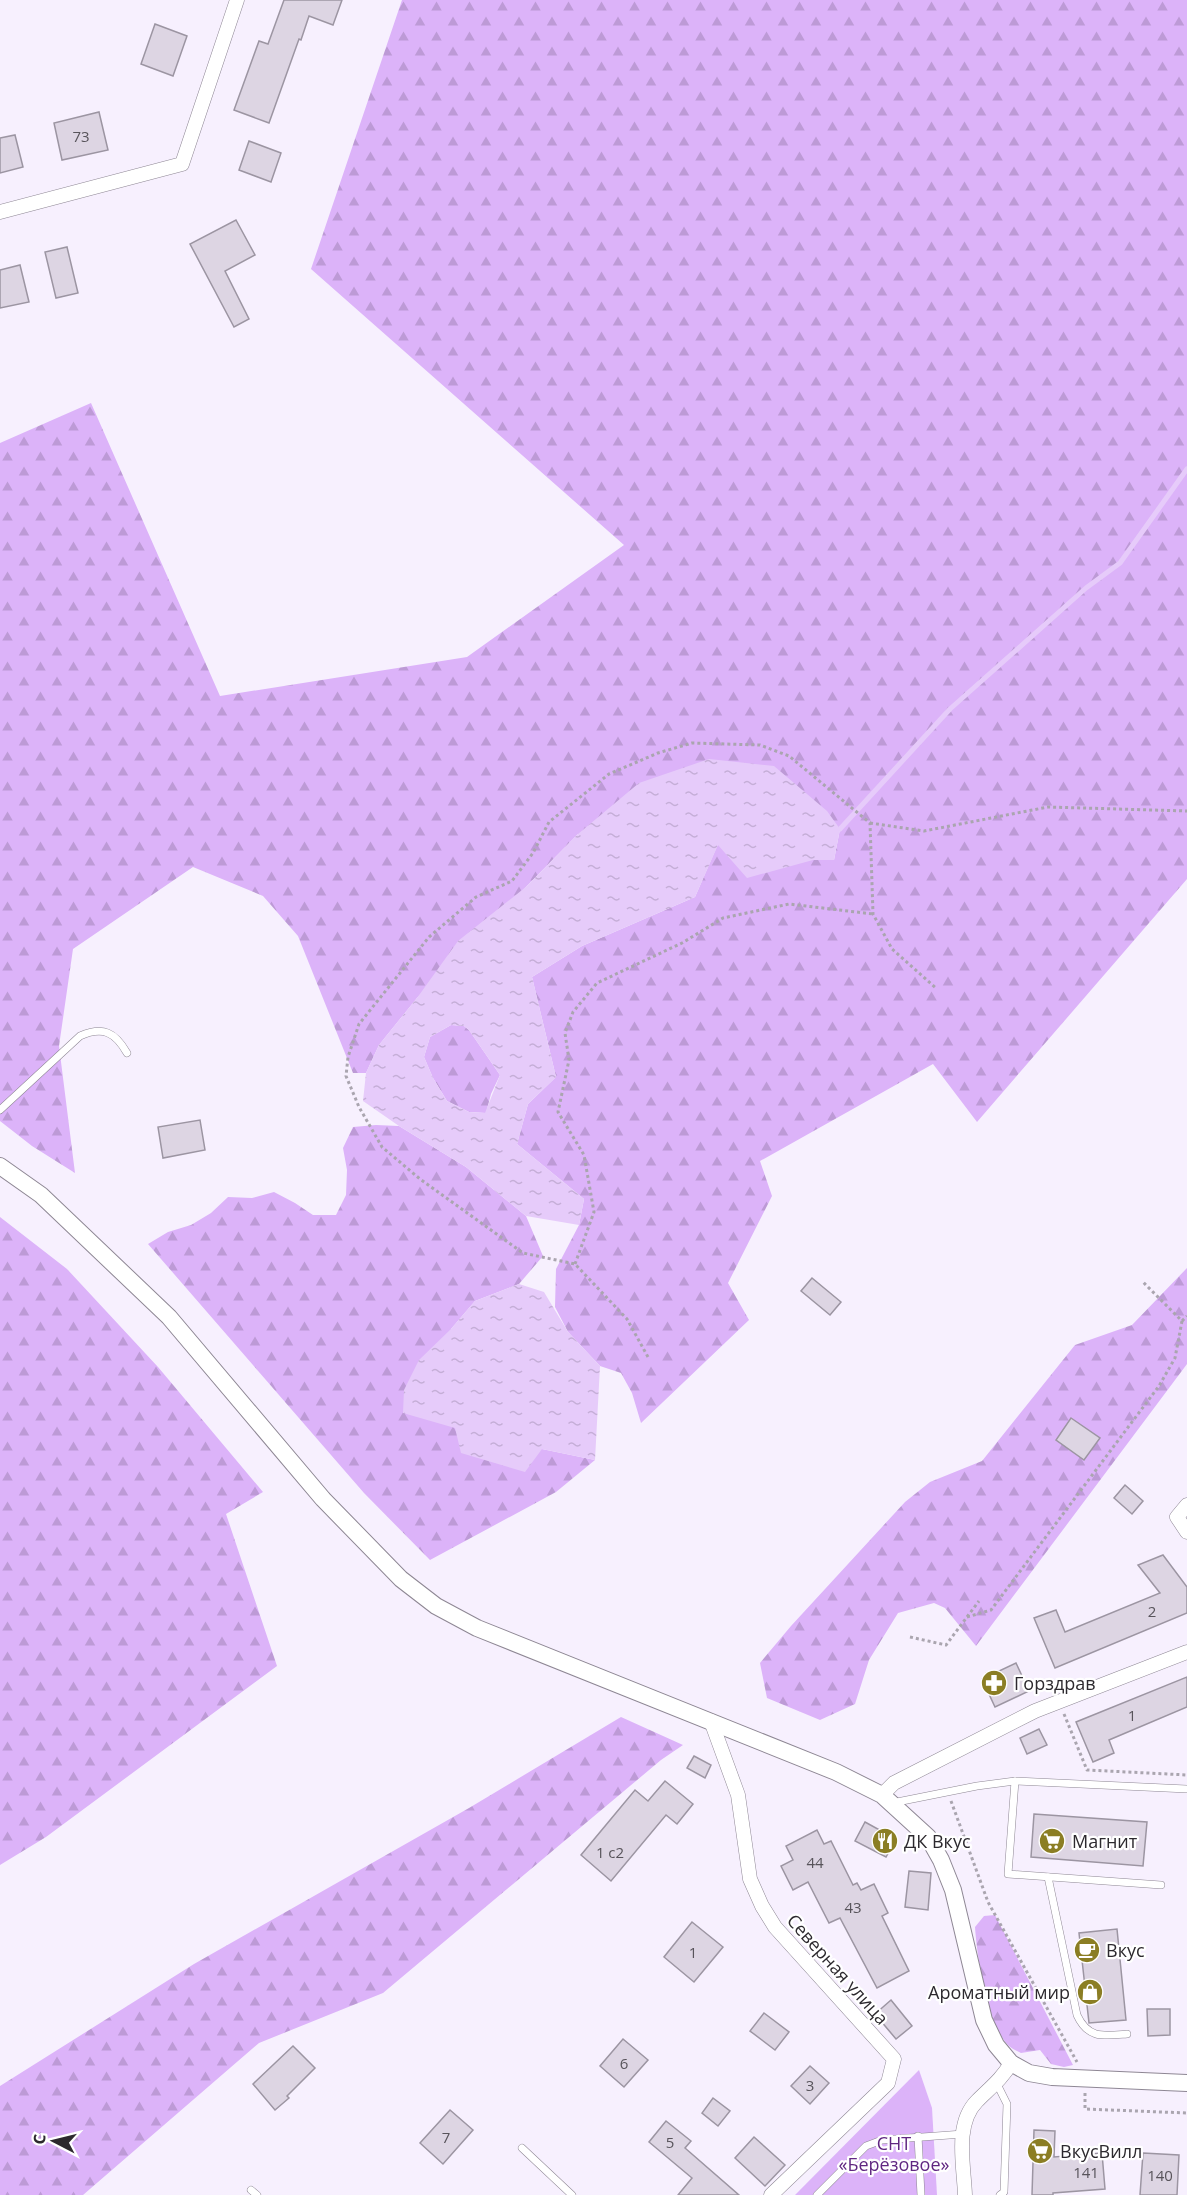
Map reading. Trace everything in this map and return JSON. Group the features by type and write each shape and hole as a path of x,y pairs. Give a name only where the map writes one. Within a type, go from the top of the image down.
{"street":[{"path":"0,212 182,164 237,0"},
{"path":"0,1166 41,1195 169,1317 323,1499 401,1579 436,1606 477,1628 836,1772 886,1799 928,1837 941,1860 953,1890 984,2020 996,2045 1011,2063 1029,2073 1052,2077 1187,2083"},
{"path":"1187,1505 1178,1517 1187,1532"},
{"path":"886,1799 894,1783 1058,1701 1187,1652"},
{"name":"Северная улица","path":"711,1721 738,1795 750,1879 762,1906 775,1928 894,2059 888,2083 771,2195"},
{"path":"965,2195 963,2134 965,2118 975,2102 997,2084 1011,2063"}],"lane":[{"path":"0,1110 80,1036 94,1030 108,1033 121,1043 127,1053"},
{"path":"886,1799 1014,1781 1187,1790"},
{"path":"1014,1781 1008,1874 1161,1885"},
{"path":"1048,1877 1077,2015 1082,2026 1095,2035 1126,2034"},
{"path":"997,2084 1007,2104 1004,2192 1000,2195"},
{"path":"817,2195 866,2146 882,2140 963,2134"},
{"path":"918,2136 921,2195"},
{"path":"522,2148 572,2195"}],"path":[{"path":"648,1357 627,1319 575,1264 523,1253 420,1179 382,1147 359,1107 346,1076 348,1057 359,1024 429,937 476,897 512,881 532,853 549,822 609,774 658,753 692,743 760,745 789,756 870,823 924,831 1048,807 1187,811"},
{"path":"870,823 873,914 892,949 936,988"},
{"path":"575,1264 594,1212 584,1155 558,1112 569,1060 565,1034 573,1012 597,982 682,943 723,918 789,904 873,914"},
{"path":"1142,1281 1182,1321"},
{"path":"967,1617 992,1610 1159,1386 1175,1358 1182,1321 1187,1316"},
{"path":"910,1637 946,1645 979,1601"},
{"path":"1058,1701 1087,1770 1187,1775"},
{"path":"948,1792 988,1902 1045,2000 1086,2078 1085,2109 1187,2113"}],"green space":[{"path":"402,0 1187,0 1187,879 977,1122 933,1064 760,1161 772,1196 728,1283 749,1320 641,1423 632,1393 621,1373 600,1366 568,1332 555,1307 556,1269 579,1225 584,1199 517,1144 528,1104 556,1077 532,977 582,946 695,897 718,844 813,860 834,860 840,829 578,834 417,998 379,1045 366,1073 353,1073 298,936 263,896 193,867 73,949 59,1046 75,1173 32,1146 0,1121 0,443 91,403 220,696 467,657 624,545 311,269"},
{"path":"451,1025 464,1026 469,1030 500,1075 491,1094 486,1113 469,1112 447,1101 424,1057 430,1037"},
{"path":"399,1126 466,1167 526,1216 543,1256 519,1284 475,1301 451,1329 542,1449 595,1460 556,1492 430,1560 364,1493 148,1244 168,1232 191,1225 211,1213 228,1197 252,1198 274,1192 313,1215 336,1215 346,1195 347,1170 343,1148 353,1127"},
{"path":"0,1217 67,1269 158,1367 263,1492 226,1514 277,1666 46,1837 0,1865"},
{"path":"1187,1268 1187,1364 976,1646 945,1608 934,1603 898,1613 869,1660 855,1704 820,1720 767,1698 760,1663 905,1502 930,1482 982,1461 1075,1345 1132,1325"},
{"path":"621,1717 683,1745 661,1760 383,1993 259,2043 83,2195 0,2195 0,2086 194,1964 469,1808"},
{"path":"995,1915 1073,2065 1064,2067 1051,2064 1040,2050 1021,2053 1010,2047 1001,2036 984,1990 975,1927 984,1916"},
{"name":"СНТ «Берёзовое»","path":"919,2070 932,2108 937,2195 795,2195"}],"water":[{"path":"709,759 774,766 827,811 840,829 834,860 813,860 747,878 718,845 695,897 582,946 532,977 556,1077 528,1104 517,1144 584,1199 579,1225 526,1216 466,1167 363,1101 366,1073 379,1045 417,998 458,941 527,886 578,834 639,783","holes":["451,1025 464,1026 500,1075 485,1113 469,1112 447,1101 424,1057 430,1037"]},
{"path":"519,1284 544,1292 568,1332 600,1366 595,1460 542,1449 525,1472 461,1453 455,1428 403,1413 404,1390 419,1360 451,1329 475,1301"}],"building":[{"path":"284,0 342,0 333,25 309,16 269,123 234,110 259,41 268,44"},
{"path":"155,24 187,36 173,76 141,64"},
{"path":"99,112 108,150 62,160 54,123"},
{"path":"15,135 23,167 0,173 0,138"},
{"path":"249,141 281,153 271,182 239,170"},
{"path":"236,220 255,255 225,271 249,319 234,327 190,244"},
{"path":"67,247 78,293 56,298 45,252"},
{"path":"20,265 29,302 0,308 0,270"},
{"path":"200,1120 205,1150 163,1158 158,1127"},
{"path":"812,1278 841,1302 830,1315 801,1291"},
{"path":"1071,1418 1100,1438 1084,1460 1056,1440"},
{"path":"1125,1485 1143,1501 1132,1514 1114,1498"},
{"path":"1163,1555 1187,1587 1187,1613 1055,1668 1034,1618 1056,1610 1065,1632 1160,1593 1138,1565"},
{"path":"1016,1663 1029,1691 995,1707 982,1679"},
{"path":"1187,1677 1187,1707 1109,1740 1114,1753 1093,1762 1076,1722"},
{"path":"1039,1729 1047,1745 1027,1754 1020,1738"},
{"path":"694,1756 711,1765 705,1778 687,1768"},
{"path":"665,1781 693,1804 677,1824 666,1815 611,1881 581,1855 635,1790 648,1801"},
{"path":"1034,1814 1147,1822 1143,1866 1031,1857"},
{"path":"865,1822 896,1839 886,1857 855,1841"},
{"path":"817,1830 824,1844 831,1841 853,1885 857,1883 861,1890 874,1884 888,1913 882,1916 909,1971 877,1988 840,1918 829,1923 808,1882 793,1890 781,1866 793,1860 786,1846"},
{"path":"909,1871 931,1873 928,1910 905,1907"},
{"path":"692,1922 723,1947 694,1982 664,1957"},
{"path":"1117,1929 1126,2020 1089,2023 1079,1933"},
{"path":"891,2000 912,2026 896,2039 875,2014"},
{"path":"1147,2009 1170,2009 1170,2035 1148,2036"},
{"path":"764,2013 789,2032 775,2050 750,2031"},
{"path":"623,2039 648,2060 624,2087 600,2066"},
{"path":"293,2046 315,2068 287,2096 289,2098 275,2110 253,2084"},
{"path":"810,2066 829,2083 810,2104 791,2086"},
{"path":"713,2098 730,2111 718,2126 702,2113"},
{"path":"450,2110 473,2130 443,2164 420,2143"},
{"path":"666,2121 691,2141 685,2148 739,2195 678,2195 692,2178 649,2142"},
{"path":"1034,2130 1055,2131 1054,2157 1102,2153 1105,2189 1032,2195"},
{"path":"754,2137 785,2165 765,2186 735,2158"},
{"path":"1143,2153 1179,2155 1177,2195 1140,2195"}],"waterway":[{"path":"840,829 950,709 1086,588 1120,563 1187,469"}],"place":[{"name":"Горздрав","path":"994,1683"},
{"name":"ДК Вкус","path":"885,1841"},
{"name":"Магнит","path":"1052,1841"},
{"name":"Вкус","path":"1087,1950"},
{"name":"Ароматный мир","path":"1090,1992"},
{"name":"ВкусВилл","path":"1040,2151"}]}
